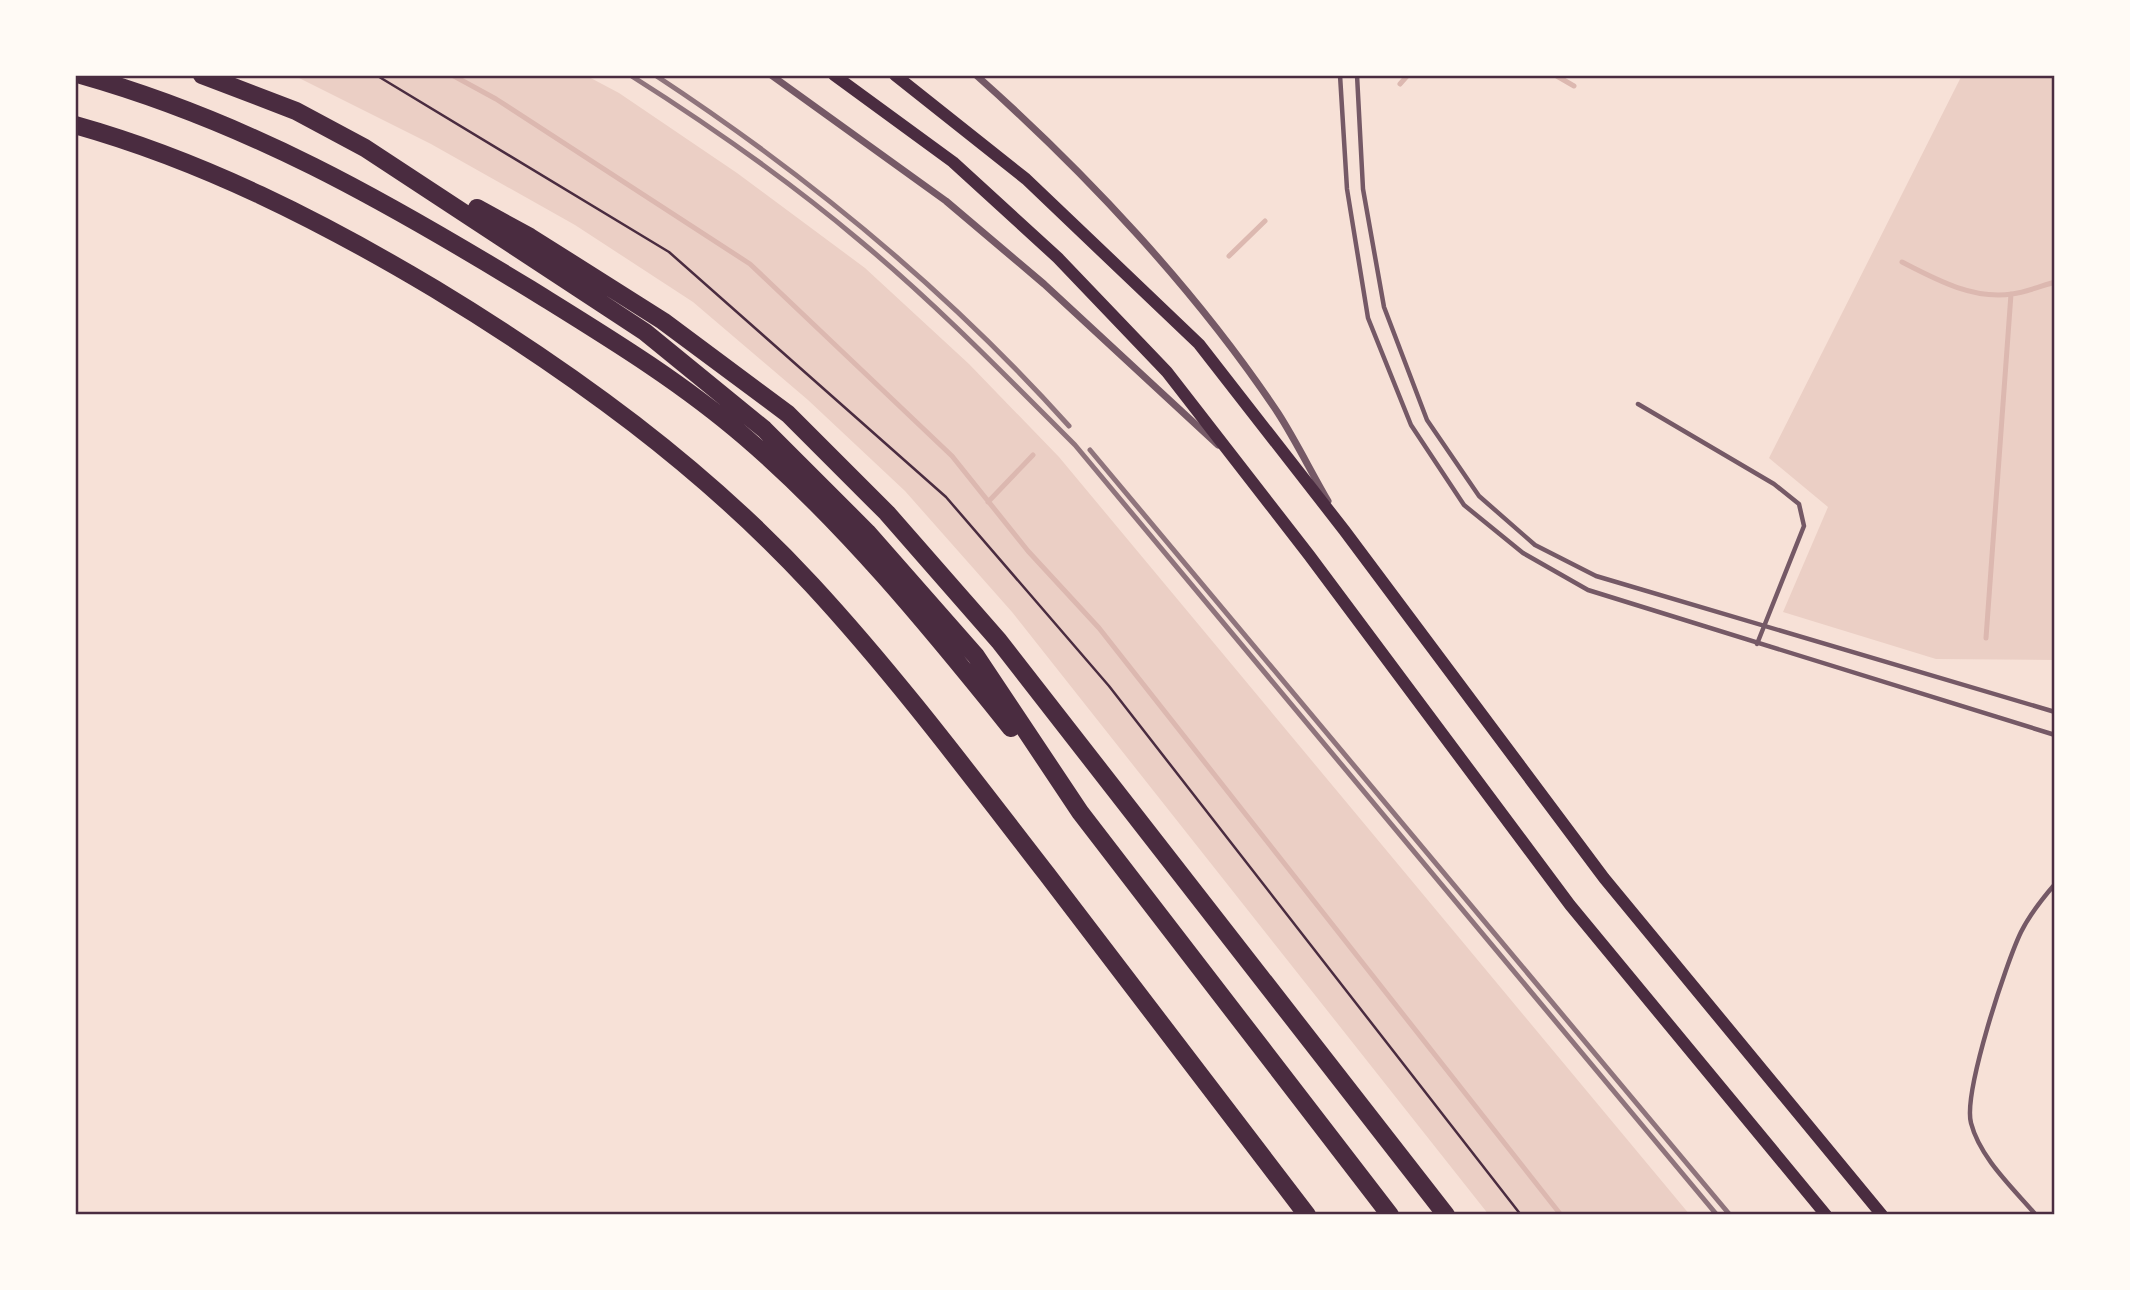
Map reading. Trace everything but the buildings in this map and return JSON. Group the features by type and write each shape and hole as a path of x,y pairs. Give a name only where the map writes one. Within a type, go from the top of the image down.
{"highway":[{"path":"81,75 124,87 280,147 379,199 635,354 744,437 848,536 963,667 1080,812 1390,1215"},
{"path":"202,75 296,111 574,265 663,321 788,414 887,513 999,641 1446,1215"},
{"path":"75,125 108,134 260,192 355,242 479,316 604,399 715,489 810,583 917,704 1307,1215"},
{"path":"365,148 645,332 764,429 867,532 976,656 1080,812"}],"main road":[{"path":"834,75 953,162 1058,257 1167,372 1570,905 1826,1215"},
{"path":"895,75 1036,188 1199,344 1344,530 1604,878 1882,1215"}],"street":[{"path":"771,75 946,201 1044,284 1242,468"},
{"path":"976,75 1127,224 1231,348 1279,415 1344,530"}],"lane":[{"path":"1340,75 1347,189 1368,318 1411,425 1464,505 1523,553 1588,590 2055,735"},
{"path":"1357,75 1363,189 1384,307 1426,420 1479,496 1535,545 1596,576 1763,628 2055,712"},
{"path":"1638,404 1774,484 1799,504 1804,526 1757,644"},
{"path":"2036,1215 1982,1148 1971,1125 1969,1110 1976,1074 2020,934 2055,884"}],"path":[{"path":"376,75 669,252 946,497 1109,686 1521,1215"}],"shaded area":[{"path":"293,75 585,75 619,93 737,173 865,268 969,364 1059,457 1690,1215 1489,1215 1012,612 905,491 808,400 693,302 575,225 431,144"},
{"path":"1962,75 2055,75 2055,660 1936,659 1783,612 1828,507 1769,458"}],"waterway":[{"path":"452,75 496,99 750,264 952,456 1028,551 1099,628 1561,1215"},
{"path":"1400,84 1408,75"},
{"path":"1555,75 1574,86"},
{"path":"1229,256 1265,221"},
{"path":"1902,262 1955,287 1983,294 2012,294 2055,282"},
{"path":"1986,638 2011,294"},
{"path":"988,502 1033,455"}],"railway":[{"path":"630,75 748,154 859,240 942,314 1075,445 1717,1215"},
{"path":"655,75 767,153 874,237 975,328 1069,426"},
{"path":"1090,450 1730,1215"}]}
